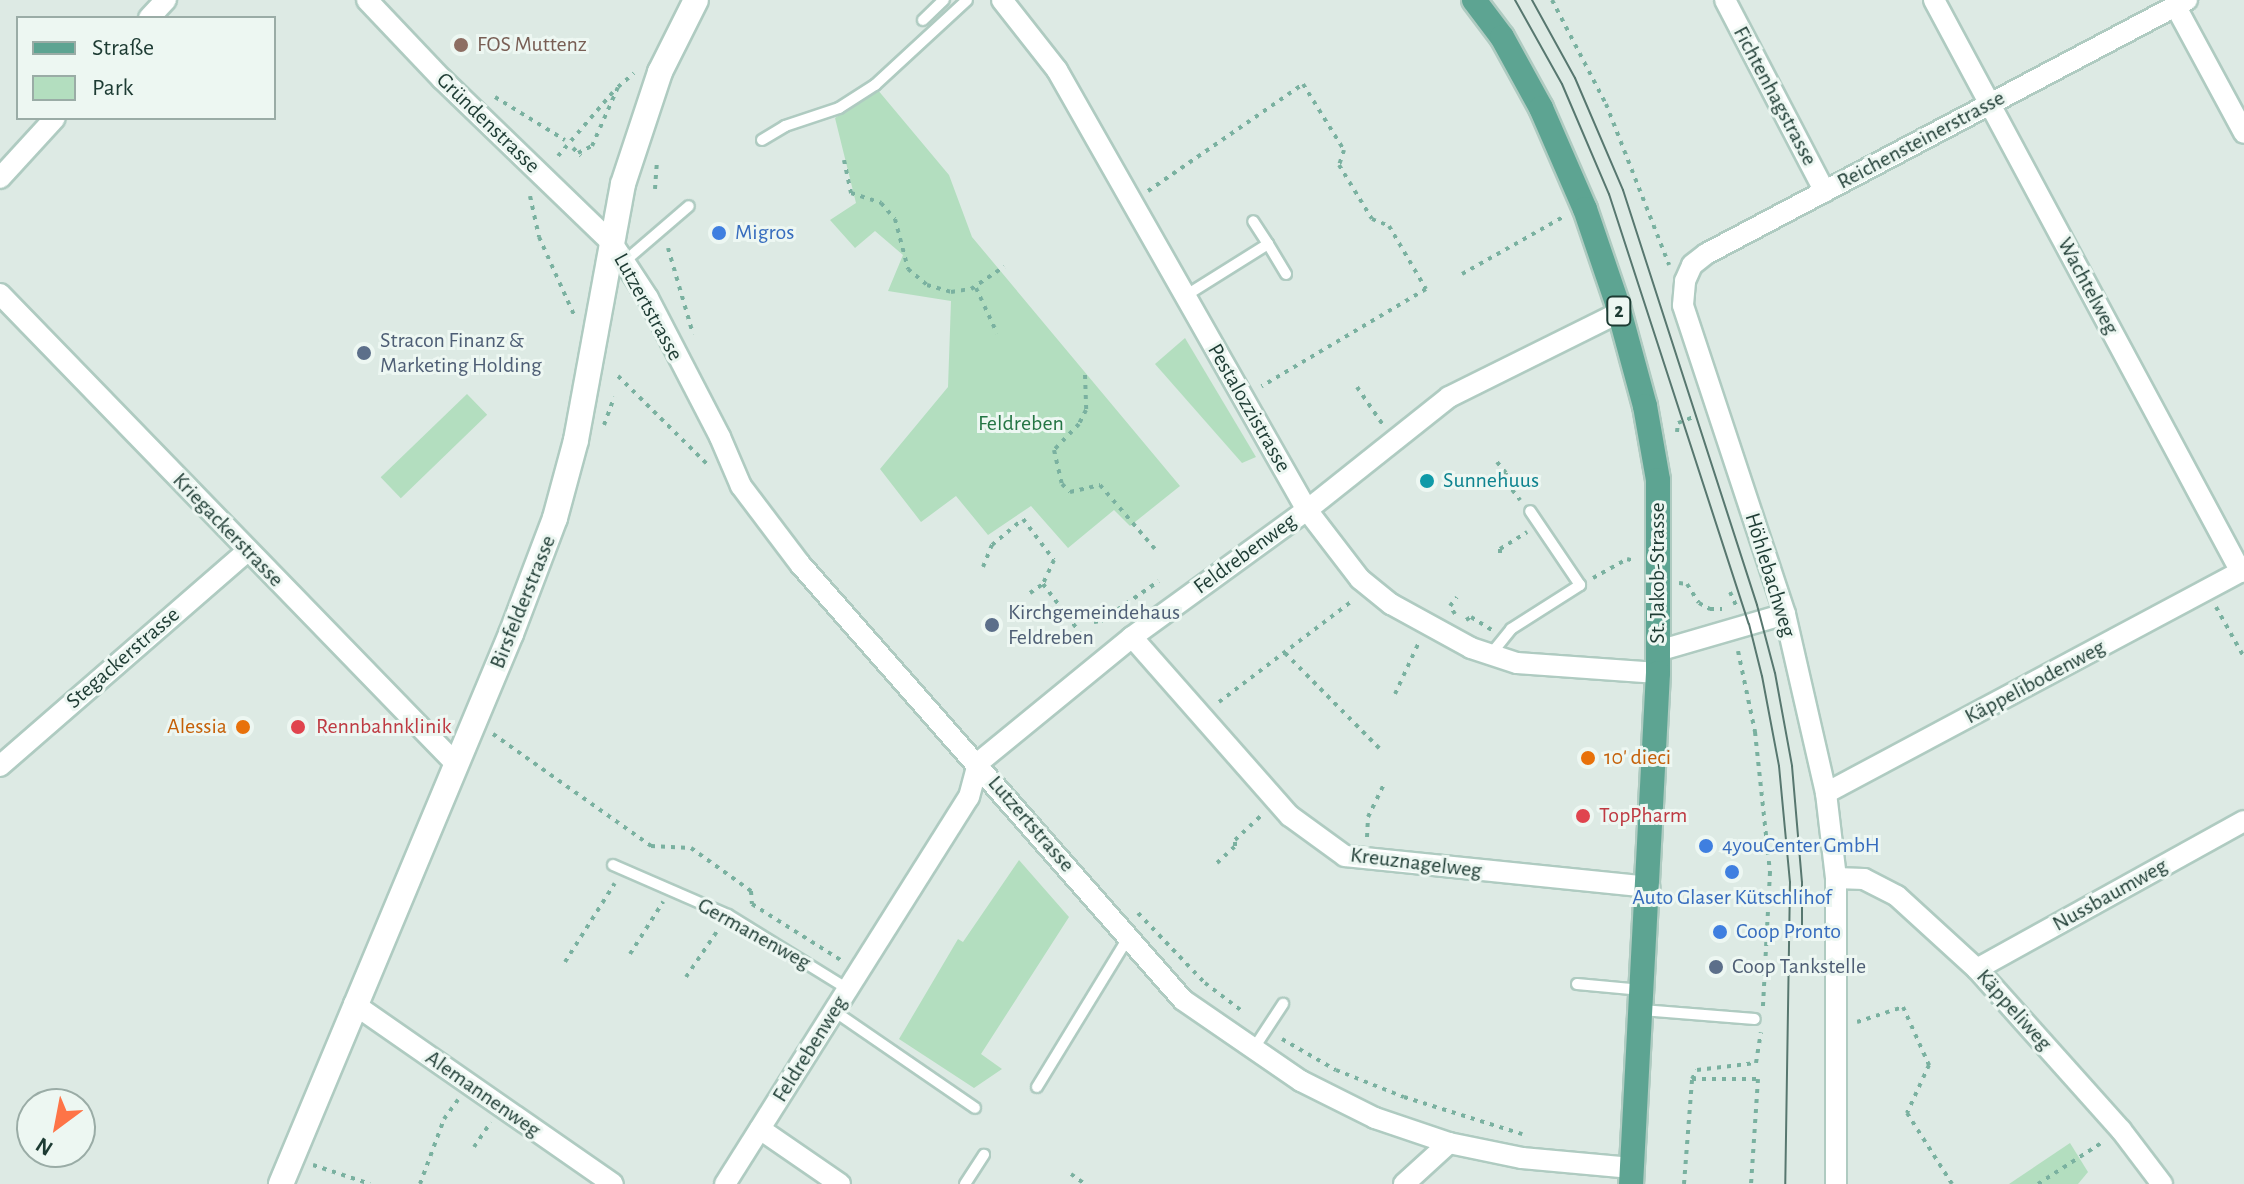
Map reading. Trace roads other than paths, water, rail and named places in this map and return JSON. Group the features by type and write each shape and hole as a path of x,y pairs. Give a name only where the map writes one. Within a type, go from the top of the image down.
{"main road":[{"name":"Birsfelderstrasse","path":"281,1184 354,1004 457,765 555,518 576,440 618,252 623,184 660,72 696,0"},
{"name":"St. Jakob-Strasse","path":"1474,0 1502,37 1541,108 1583,206 1620,312 1645,406 1658,480 1658,662 1632,1176"}],"street":[{"path":"151,16 166,0"},
{"name":"Gründenstrasse","path":"367,0 442,79 618,252"},
{"name":"Pestalozzistrasse","path":"1002,0 1057,70 1307,510 1370,587 1427,627 1517,663 1658,662"},
{"name":"Fichtenhagstrasse","path":"1725,0 1825,192"},
{"name":"Wachtelweg","path":"1934,0 2243,571"},
{"path":"2182,4 2244,133"},
{"name":"Reichensteinerstrasse","path":"1683,305 1685,281 1692,265 1706,254 2182,4"},
{"path":"0,178 53,120"},
{"name":"Lutzertstrasse","path":"618,252 648,298 720,437 741,486 843,615 978,763 1183,1000 1301,1081 1375,1118 1449,1143 1632,1176"},
{"name":"Kriegackerstrasse","path":"0,294 457,765"},
{"name":"Höhlebachweg","path":"1683,305 1785,614 1826,793 1836,878 1836,1184"},
{"name":"Feldrebenweg","path":"725,1184 969,797 978,763 1101,661 1307,510 1449,397 1620,312"},
{"name":"Stegackerstrasse","path":"0,766 247,551"},
{"name":"Käppelibodenweg","path":"1826,793 2243,571"},
{"path":"1658,662 1733,629 1785,614"},
{"name":"Kreuznagelweg","path":"1132,637 1277,802 1319,841 1345,856 1649,887"},
{"name":"Nussbaumweg","path":"1977,969 2244,821"},
{"name":"Käppeliweg","path":"1836,878 1864,879 1897,896 1977,969 2121,1130 2162,1184"},
{"name":"Alemannenweg","path":"354,1004 613,1184"},
{"path":"760,1129 840,1184"},
{"path":"1404,1184 1449,1143"}],"lane":[{"path":"923,20 944,0"},
{"path":"762,140 785,126 839,108 875,85 967,0"},
{"path":"618,252 689,206"},
{"path":"1253,221 1286,274"},
{"path":"1185,296 1268,244"},
{"path":"1491,654 1511,629 1580,585 1530,511"},
{"name":"Germanenweg","path":"619,867 728,915 854,980"},
{"path":"1037,1087 1129,936"},
{"path":"1577,984 1642,1000 1759,1021"},
{"path":"1254,1048 1283,1004"},
{"path":"834,1011 975,1108"},
{"path":"965,1184 984,1155"}],"tram line":[{"path":"1515,0 1562,84 1609,194 1749,624 1762,676 1779,766 1790,882 1785,1184"},
{"path":"1532,0 1575,78 1623,190 1757,605 1775,673 1792,766 1802,882 1802,928"}],"place":[{"name":"FOS Muttenz","path":"461,45"},
{"name":"Migros","path":"719,233"},
{"name":"Stracon Finanz & Marketing Holding","path":"364,353"},
{"name":"Sunnehuus","path":"1427,481"},
{"name":"Kirchgemeindehaus Feldreben","path":"992,625"},
{"name":"Alessia","path":"243,727"},
{"name":"Rennbahnklinik","path":"298,727"},
{"name":"10' dieci","path":"1588,758"},
{"name":"TopPharm","path":"1583,816"},
{"name":"4youCenter GmbH","path":"1706,846"},
{"name":"Auto Glaser Kütschlihof","path":"1732,872"},
{"name":"Coop Pronto","path":"1720,932"},
{"name":"Coop Tankstelle","path":"1716,967"}],"park label":[{"name":"Feldreben","path":"1021,424"}]}
